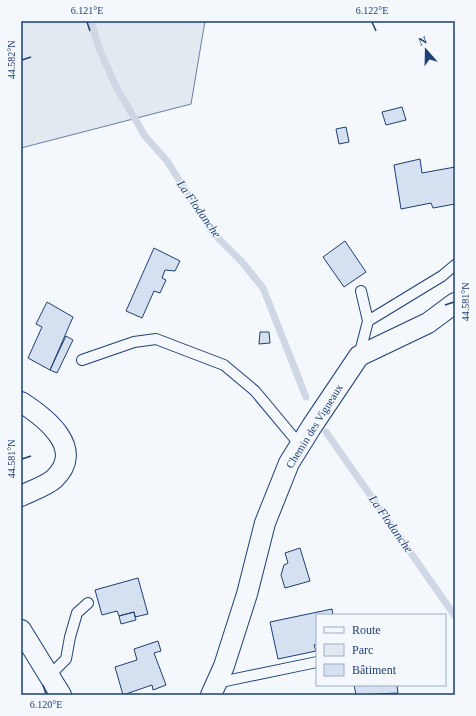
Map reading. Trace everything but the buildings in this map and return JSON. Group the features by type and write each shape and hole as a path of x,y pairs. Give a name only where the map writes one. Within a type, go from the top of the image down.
{"street":[{"path":"359,356 428,323 455,303"},
{"name":"Chemin des Vigneaux","path":"214,689 224,666 247,594 265,523 289,464 359,356"},
{"path":"21,402 41,414 59,436 67,451 65,466 54,480 21,496"},
{"path":"21,630 61,695"}],"lane":[{"path":"368,321 442,276 455,264"},
{"path":"359,356 368,321 361,291"},
{"path":"82,360 134,342 156,339 224,365 255,391 300,445"},
{"path":"49,676 66,659 70,637 77,613 88,603"},
{"path":"214,689 316,662"}],"green space":[{"path":"21,21 205,21 191,104 21,148"}],"waterway":[{"name":"La Flodanche","path":"91,21 99,48 116,87 145,136 167,161 212,232 242,262 263,288 306,397"},
{"name":"La Flodanche","path":"326,432 455,616"}]}
